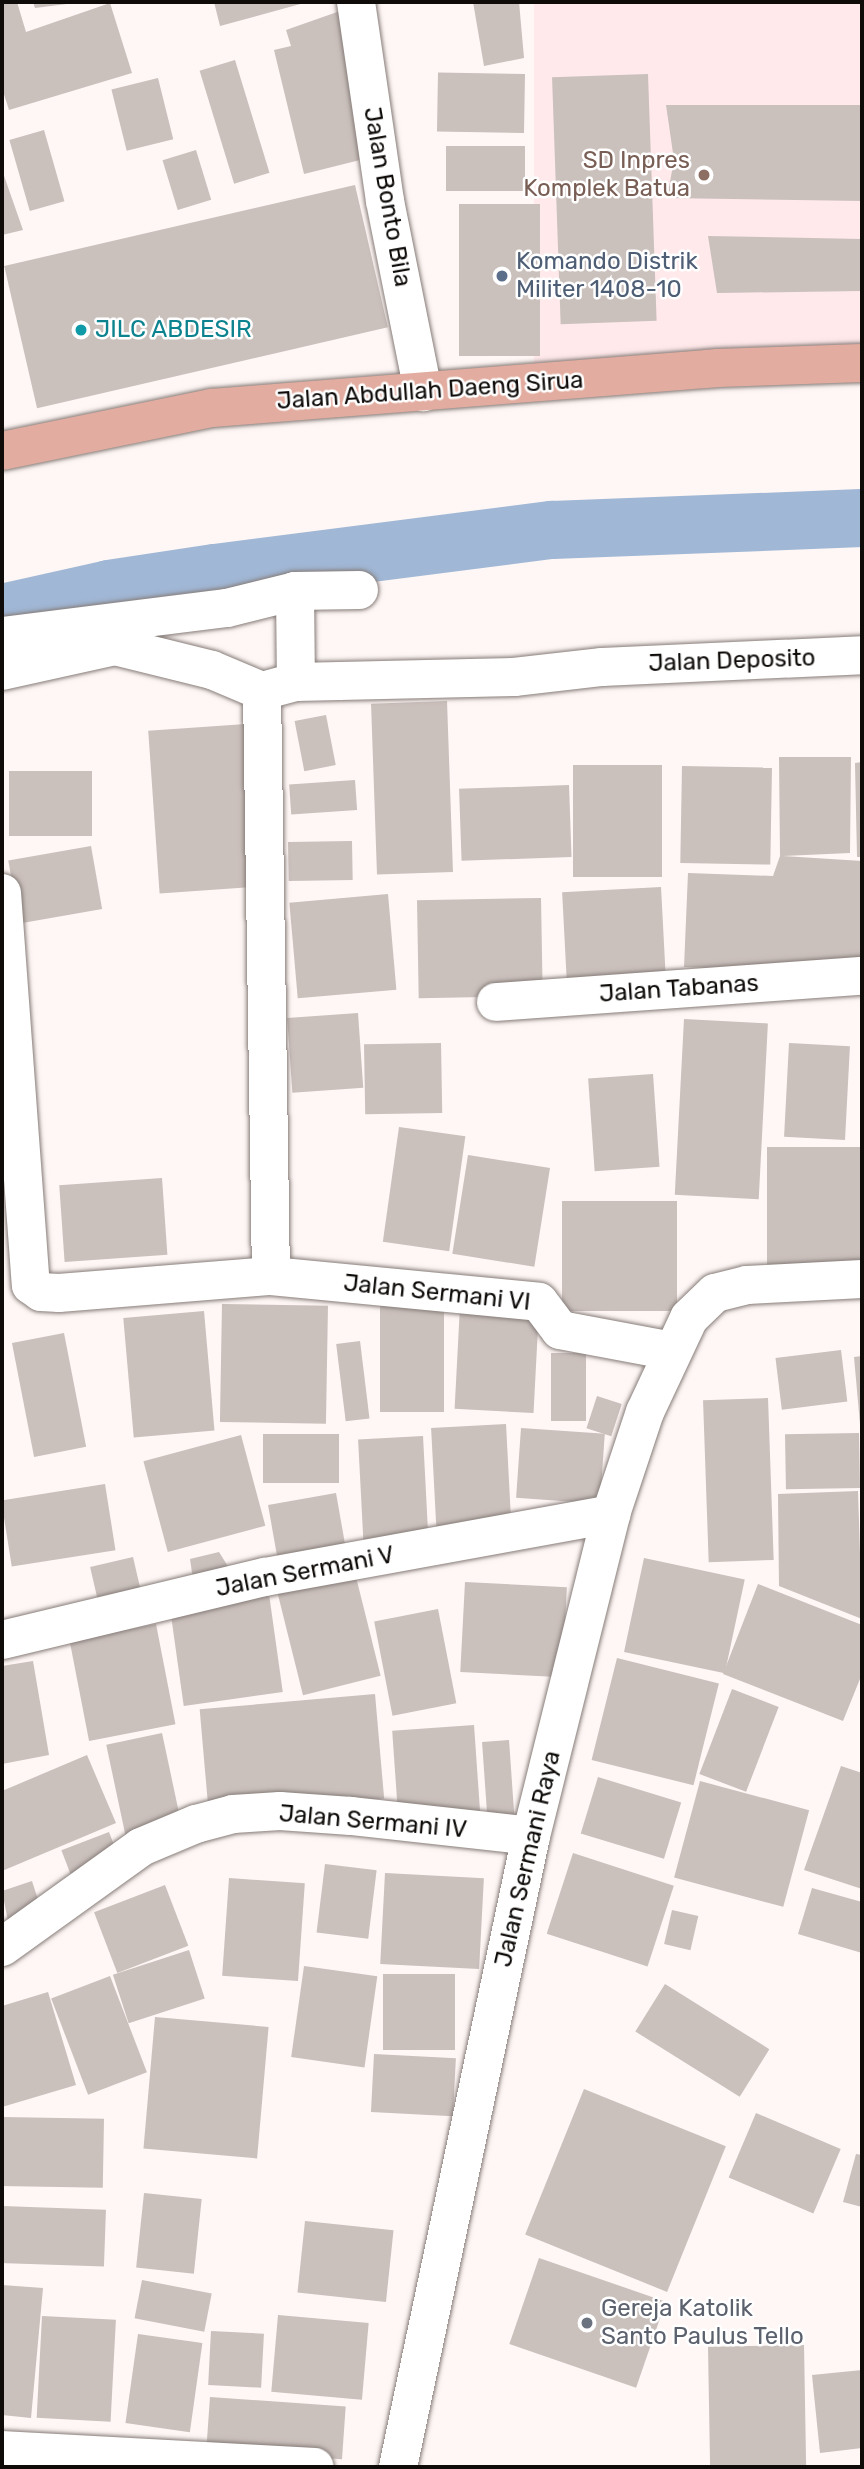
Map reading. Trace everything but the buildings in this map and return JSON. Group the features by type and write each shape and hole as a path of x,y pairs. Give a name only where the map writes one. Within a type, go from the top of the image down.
{"main road":[{"name":"Jalan Abdullah Daeng Sirua","path":"2,451 212,408 718,368 862,363"}],"street":[{"name":"Jalan Bonto Bila","path":"356,2 386,201 423,392"},
{"path":"2,636 227,608 295,592 359,590"},
{"path":"271,1276 279,687 295,592"},
{"path":"2,671 115,646 279,687"},
{"name":"Jalan Deposito","path":"279,687 514,677 602,667 862,655"},
{"name":"Jalan Sermani VI","path":"2,893 31,1285 41,1292 59,1293 271,1276 539,1302 561,1330 672,1351"},
{"name":"Jalan Tabanas","path":"496,1002 862,976"},
{"name":"Jalan Sermani Raya","path":"398,2467 531,1836 611,1514 645,1412 672,1351 701,1304 733,1286 862,1279"},
{"name":"Jalan Sermani V","path":"2,1640 265,1577 611,1514"},
{"name":"Jalan Sermani IV","path":"2,1947 141,1847 196,1824 233,1814 280,1811 351,1816 531,1836"},
{"path":"2,2450 315,2467"}],"shaded area":[{"name":"SD Inpres Komplek Batua","path":"534,2 862,2 862,366 534,366"}],"waterway":[{"path":"2,613 109,589 215,573 552,530 862,518"}],"place":[{"name":"SD Inpres Komplek Batua","path":"704,175"},
{"name":"Komando Distrik Militer 1408-10","path":"502,276"},
{"name":"JILC ABDESIR","path":"81,330"},
{"name":"Gereja Katolik Santo Paulus Tello","path":"587,2323"}]}
